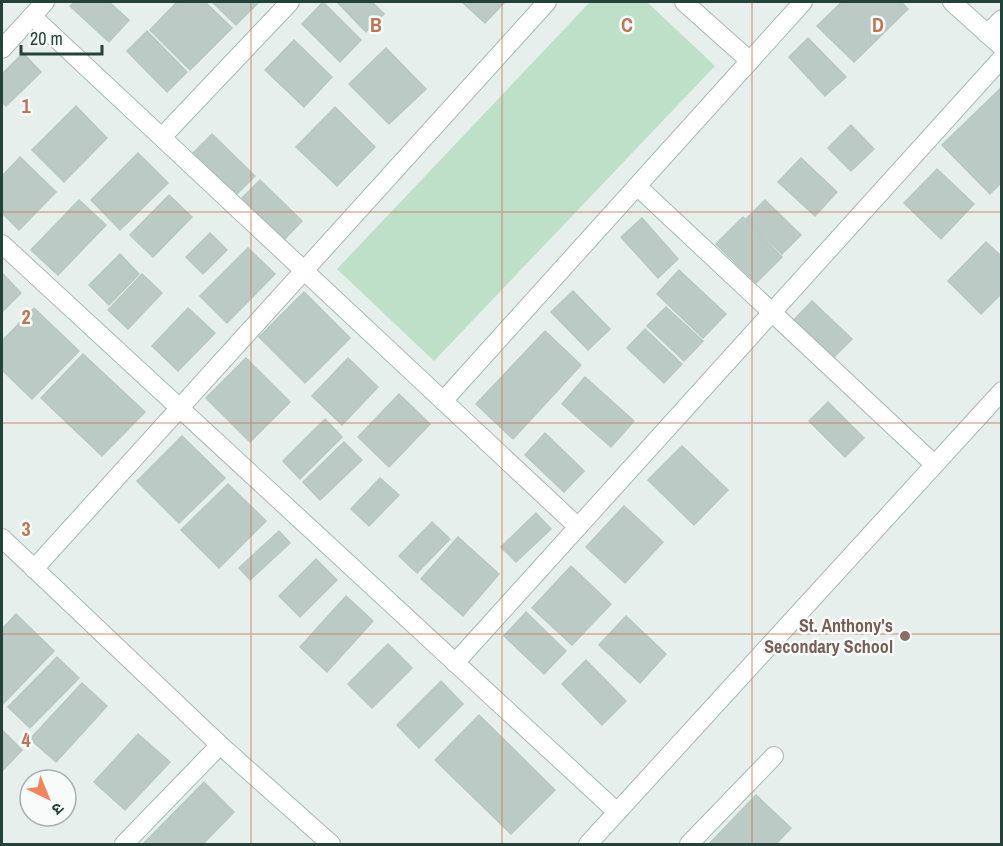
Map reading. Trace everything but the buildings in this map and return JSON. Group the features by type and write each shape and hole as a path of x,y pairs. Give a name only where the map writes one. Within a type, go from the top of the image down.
{"street":[{"path":"2,48 45,2"},
{"path":"162,138 290,2"},
{"path":"34,569 178,407 547,2"},
{"path":"684,2 750,61"},
{"path":"443,401 803,2"},
{"path":"952,2 1002,47"},
{"path":"32,16 578,527"},
{"path":"987,34 1002,19"},
{"path":"455,663 1002,58"},
{"path":"637,186 934,464"},
{"path":"2,244 617,812"},
{"path":"588,844 1002,391"},
{"path":"2,538 220,745 331,844"},
{"path":"124,844 220,745"},
{"path":"689,844 774,756"}],"green space":[{"path":"590,2 647,2 715,66 434,361 337,269"}],"place":[{"name":"St. Anthony's Secondary School","path":"905,636"}]}
